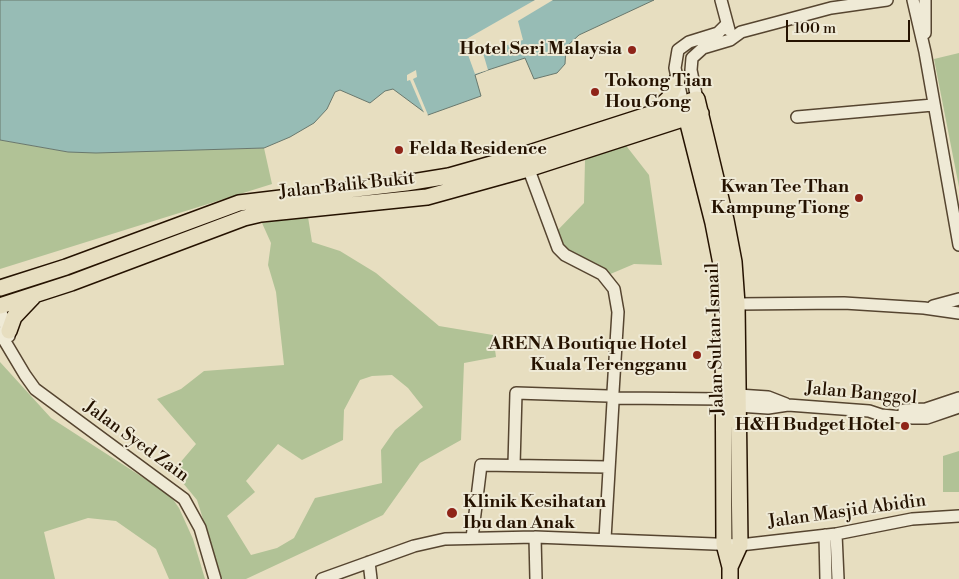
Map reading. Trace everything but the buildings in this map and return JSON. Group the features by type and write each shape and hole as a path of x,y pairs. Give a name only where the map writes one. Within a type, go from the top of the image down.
{"main road":[{"path":"677,80 656,120 689,138 693,144"},
{"name":"Jalan Balik Bukit","path":"0,307 244,218 261,214 427,197 526,162 692,108"},
{"name":"Jalan Sultan Ismail","path":"692,108 693,144 713,223 721,264 734,400"},
{"name":"Jalan Sultan Ismail","path":"692,108 726,220 734,262 737,304 730,573"},
{"name":"Jalan Balik Bukit","path":"0,288 66,267 240,203 425,181 526,162"},
{"path":"4,332 14,317 34,296"}],"street":[{"path":"721,0 731,32 741,32 832,8 887,0"},
{"path":"913,0 925,52 959,245"},
{"path":"925,0 925,52"},
{"path":"692,108 677,80 675,58 678,50 689,42 718,32 727,24"},
{"path":"692,108 692,58 703,48 730,40 741,32"},
{"path":"797,117 933,105"},
{"path":"526,162 558,248 565,255 602,274 614,289 618,312 605,540"},
{"path":"924,308 959,299"},
{"path":"737,304 844,303 924,308 959,313"},
{"path":"0,307 4,332"},
{"name":"Jalan Syed Zain","path":"4,332 11,350 25,375 36,389 184,499 200,528 215,579"},
{"name":"Jalan Banggol","path":"514,465 516,393 734,400 768,397 788,405 870,411 881,415 927,418 959,407"},
{"path":"870,411 926,409 959,398"},
{"path":"472,538 481,465 608,466"},
{"name":"Jalan Masjid Abidin","path":"322,579 426,542 472,538 535,537 732,544 831,535 912,520 959,516"},
{"path":"826,579 831,535"},
{"path":"831,535 838,579"},
{"path":"535,537 536,579"},
{"path":"369,562 371,579"}],"green space":[{"path":"959,53 959,187 934,59"},
{"path":"0,140 68,152 264,148 272,184 0,269"},
{"path":"624,143 649,175 662,265 634,264 608,275 563,250 554,234 584,203 585,160"},
{"path":"308,217 312,242 340,251 376,273 439,326 493,335 496,357 464,363 461,440 420,463 383,515 246,579 222,579 197,500 173,471 196,444 157,399 181,389 204,371 284,365 276,292 268,265 271,243 262,223","holes":["392,375 408,388 423,407 395,430 381,450 382,483 315,498 294,538 277,548 251,555 227,516 255,492 246,481 278,444 302,460 343,440 344,410 360,380 372,376"]},
{"path":"0,362 51,418 170,495 179,508 193,539 205,579 169,579 156,549 116,521 88,518 44,532 55,579 0,579"},
{"path":"959,451 959,492 943,492 943,456"}],"water":[{"path":"0,0 654,0 579,35 566,47 565,64 557,73 534,79 525,58 488,70 475,75 481,96 428,115 393,89 385,91 370,103 340,90 335,92 327,109 314,123 290,137 264,148 96,153 68,152 0,140"}],"pier":[{"path":"535,0 553,0 518,21 523,40 483,53 488,70 475,74 463,41"},
{"path":"416,70 417,77 413,79 428,115 425,115 410,80 407,81 407,75"}],"place":[{"name":"Hotel Seri Malaysia","path":"632,50"},
{"name":"Tokong Tian Hou Gong","path":"595,92"},
{"name":"Felda Residence","path":"399,150"},
{"name":"Kwan Tee Than Kampung Tiong","path":"859,198"},
{"name":"ARENA Boutique Hotel Kuala Terengganu","path":"697,355"},
{"name":"H&H Budget Hotel","path":"905,426"},
{"name":"Klinik Kesihatan Ibu dan Anak","path":"452,513"}]}
